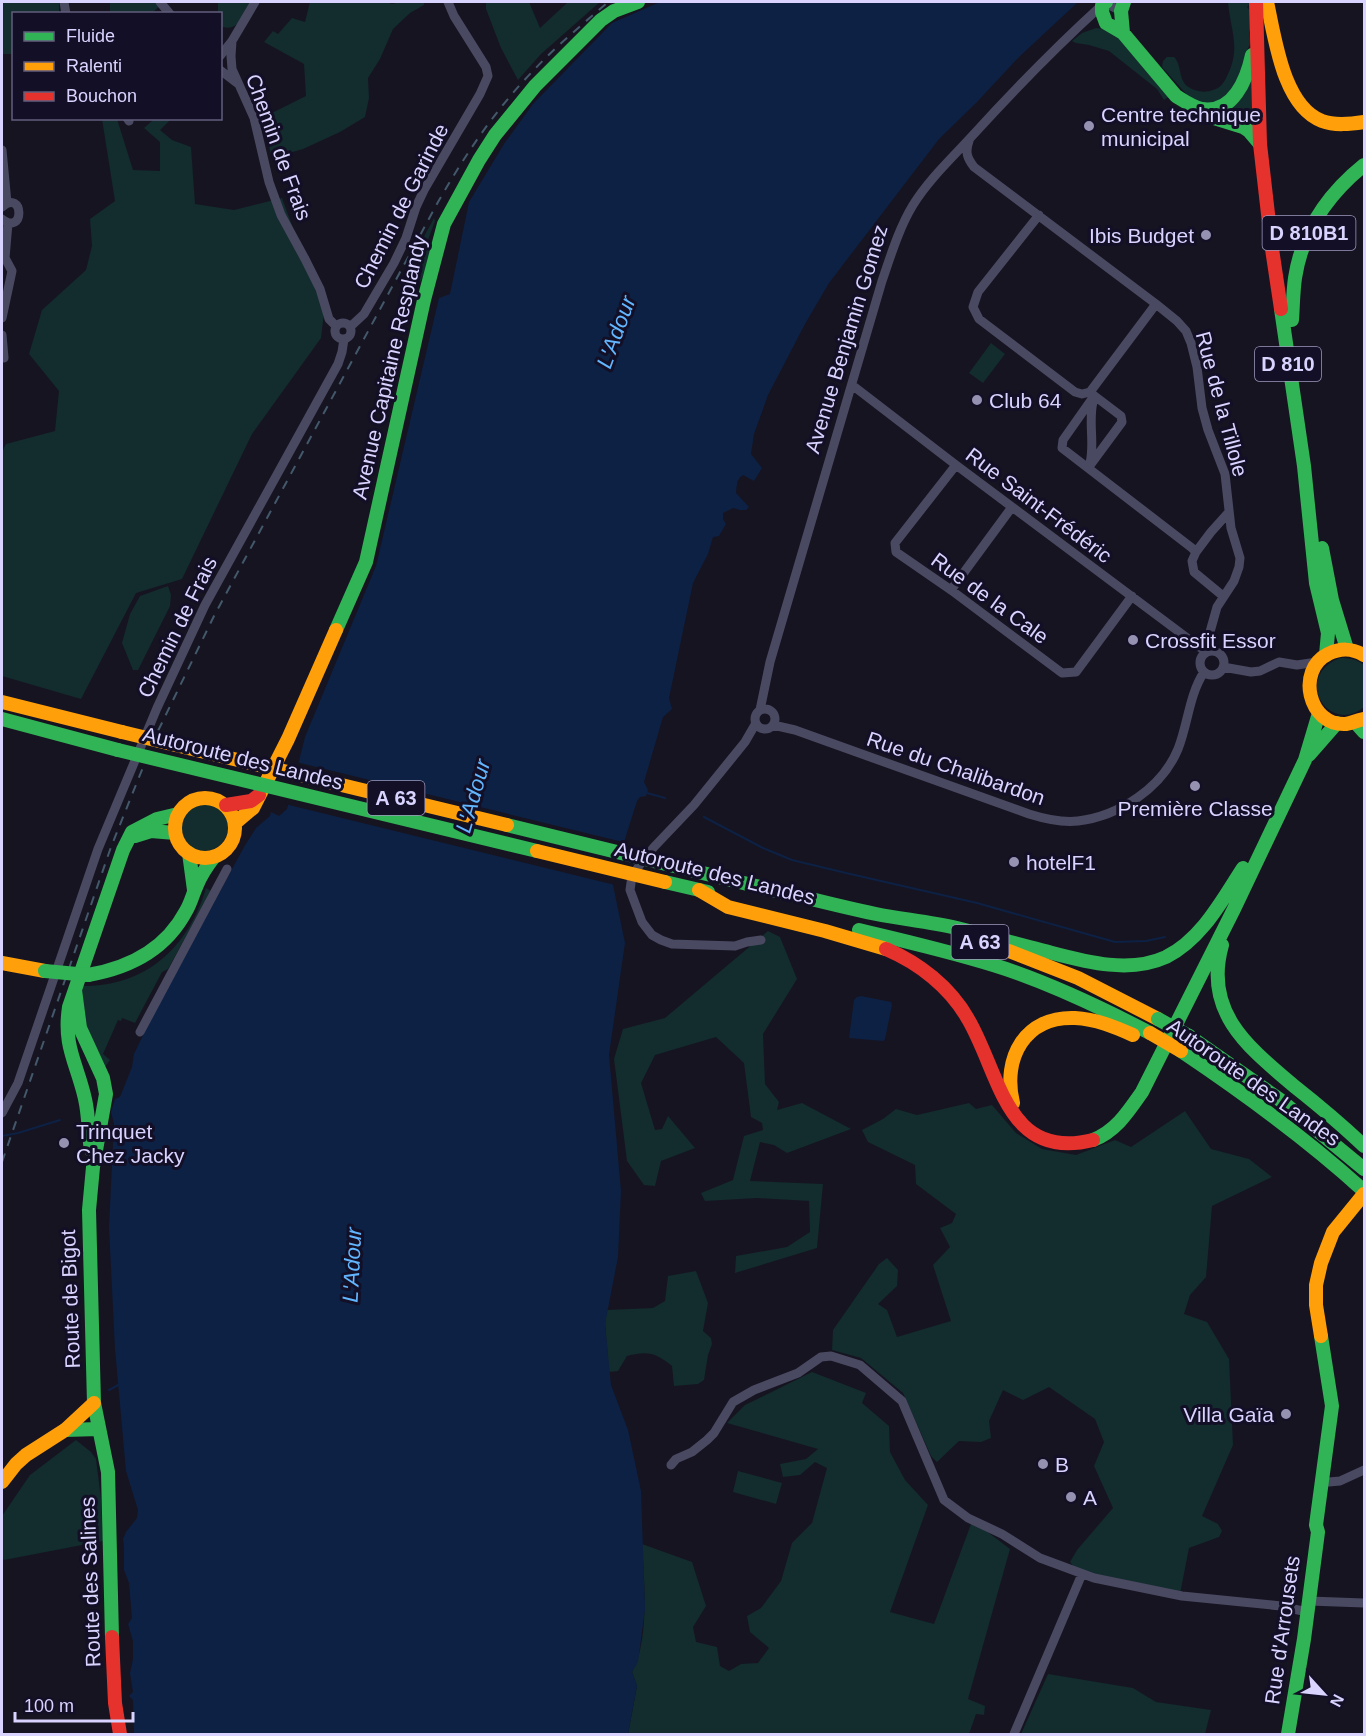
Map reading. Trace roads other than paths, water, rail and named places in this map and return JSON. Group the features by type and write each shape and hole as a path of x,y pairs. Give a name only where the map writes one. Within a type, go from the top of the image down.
{"main road":[{"name":"Avenue Capitaine Resplandy","path":"235,824 253,808 288,739 366,562 444,224 495,135 529,94 601,20 614,11 638,2"},
{"path":"1266,2 1284,71 1297,101 1322,121 1348,124 1365,122"},
{"name":"D 810","path":"1266,2 1270,176 1277,232 1292,320 1327,579 1337,625 1347,649"},
{"path":"1104,3 1103,16 1106,23 1123,33 1176,96 1193,111 1243,127 1250,131 1260,144"},
{"path":"1122,6 1123,33"},
{"path":"1176,96 1189,104 1207,109 1226,104 1236,94 1250,65 1257,8"},
{"name":"D 810","path":"1257,8 1260,144 1272,249 1304,466 1316,583 1328,633 1322,658"},
{"name":"D 810B1","path":"1292,320 1295,277 1307,237 1337,189 1349,176 1365,165"},
{"path":"1362,725 1336,723 1319,713 1312,704 1308,683 1311,672 1322,658 1333,651 1347,649 1365,655"},
{"name":"Autoroute des Landes","path":"2,702 49,716 927,927 1018,954 1078,978 1189,1036 1283,1102 1365,1169"},
{"path":"699,890 723,905 873,944 903,957 928,973 967,1017 1006,1106 1016,1120 1032,1134 1055,1144 1080,1144 1101,1139 1124,1119 1142,1092 1234,909 1305,760 1319,713"},
{"name":"Autoroute des Landes","path":"2,719 118,750 699,890 978,960 1080,998 1179,1055 1280,1120 1365,1193"},
{"path":"1305,760 1336,723"},
{"path":"226,806 251,801 259,795"},
{"path":"209,797 226,806 234,817 235,824 233,840 222,853 206,858 197,857 182,848 175,833 175,823 183,806 191,800 209,797"},
{"path":"128,839 132,832 145,824 178,814"},
{"path":"791,894 877,914 955,928 1088,962 1133,966 1157,961 1167,956 1184,946 1203,928 1275,820"},
{"path":"128,839 151,831 175,833"},
{"name":"Route de Bigot","path":"93,1167 86,1104 69,1042 69,1002 128,839"},
{"path":"189,853 194,890"},
{"path":"2,963 45,971 88,975 124,967 142,958 160,945 176,927 184,915 199,878 214,856"},
{"path":"1234,909 1219,954 1217,976 1222,1004 1230,1021 1258,1053 1365,1146"},
{"name":"Route de Bigot","path":"75,990 81,1028 103,1078 106,1094 93,1167 89,1210 94,1403 99,1429"},
{"path":"1032,1134 1012,1101 1008,1078 1016,1049 1030,1032 1054,1020 1077,1018 1148,1037"},
{"name":"Rue d'Arrousets","path":"1288,1734 1308,1607 1318,1532 1316,1525 1325,1482 1325,1454 1331,1415 1331,1396 1316,1285 1321,1263 1333,1232 1365,1193"},
{"path":"2,1482 26,1455 65,1430 94,1403"},
{"path":"65,1430 99,1429"},
{"name":"Route des Salines","path":"99,1429 108,1472 113,1666 120,1734"}],"street":[{"name":"Chemin de Frais","path":"222,54 255,2"},
{"name":"Chemin de Garinde","path":"350,327 364,314 394,263 424,190 480,94 488,76 486,67 454,16 448,2"},
{"path":"1104,3 1111,6 1122,6"},
{"name":"Avenue Benjamin Gomez","path":"760,710 764,688 895,241 909,212 926,187 969,139 1104,3"},
{"path":"1081,24 1106,23"},
{"name":"Chemin de Frais","path":"232,41 232,69 254,118 269,182 281,215 320,289 329,319 336,326 336,335 344,339 350,336 350,327"},
{"path":"222,72 238,84"},
{"name":"Rue de la Tillole","path":"969,139 967,159 974,166 1156,304 1186,331 1197,367 1202,408 1225,474 1231,528 1240,558 1234,581 1217,607 1210,632 1210,652"},
{"path":"2,150 4,205 14,204 24,211 16,220 4,221 5,258 12,271 2,318"},
{"path":"1039,215 978,292 973,307 979,319 1075,392 1092,394 1121,416 1122,422 1088,468"},
{"path":"1156,304 1092,394 1061,446 1196,552"},
{"path":"336,326 342,322 350,327"},
{"path":"2,335 4,358"},
{"name":"Chemin de Frais","path":"2,1113 18,1083 98,849 149,726 205,605 338,364 344,339"},
{"name":"Rue Saint-Frédéric","path":"852,385 1012,507 1210,652"},
{"path":"1088,468 1092,455 1092,394"},
{"name":"Rue de la Cale","path":"956,465 895,543 896,552 1062,673 1076,672 1132,596"},
{"path":"951,590 1012,507"},
{"path":"1223,596 1194,572 1192,561 1211,532 1229,512"},
{"path":"1210,652 1222,656 1223,667 1215,674 1204,672 1200,664 1203,655 1210,652"},
{"path":"1223,667 1251,672 1260,671 1279,662 1297,664 1322,658"},
{"path":"1297,664 1308,683"},
{"name":"Rue du Chalibardon","path":"760,710 764,708 768,721 1029,814 1045,819 1078,821 1114,811 1131,802 1160,778 1178,750 1197,684 1204,672"},
{"path":"761,940 735,946 672,944 652,935 642,922 630,890 632,876 654,847 694,805 745,742 768,721 764,688"},
{"path":"140,1032 227,869"},
{"path":"671,1465 676,1459 692,1452 707,1440 733,1402 754,1390 798,1372 821,1357 831,1356 860,1365 902,1401 944,1500 968,1518 1002,1534 1040,1558 1094,1578 1195,1599 1308,1607 1365,1603"},
{"path":"1325,1482 1340,1481 1365,1470"},
{"path":"1014,1734 1082,1574"}],"water":[{"name":"L'Adour","path":"660,2 1078,2 1019,57 939,139 829,283 805,324 768,395 754,434 751,454 762,468 754,481 743,475 737,483 736,493 749,507 746,510 733,508 723,513 726,524 719,536 713,537 708,554 693,583 669,698 672,709 663,717 644,782 648,790 646,796 640,797 637,801 612,880 625,943 609,1055 621,1191 618,1257 605,1324 611,1385 628,1430 641,1491 645,1609 638,1662 632,1672 637,1686 628,1734 134,1734 133,1700 129,1696 133,1692 130,1673 133,1641 128,1624 132,1618 129,1583 124,1570 123,1539 137,1518 138,1510 126,1471 115,1349 109,1227 114,1124 111,1112 115,1099 120,1097 132,1067 134,1054 146,1029 244,847 256,828 270,816 271,812 279,816 287,809 305,737 376,566 439,298 450,294 469,202 504,144 533,104 612,23"},
{"path":"861,996 891,1002 883,1041 849,1038 854,1000"}],"waterway":[{"path":"647,793 665,798"},
{"path":"704,817 763,848 792,860 977,903 1115,942 1146,941 1165,937"},
{"path":"2,1136 60,1120"},
{"path":"109,1390 120,1384"}],"railway":[{"path":"2,1162 111,847 156,735 214,616 459,167 493,117 519,86 570,35 608,2"}],"place":[{"name":"Centre technique municipal","path":"1089,126"},
{"name":"Ibis Budget","path":"1206,235"},
{"name":"Club 64","path":"977,400"},
{"name":"Crossfit Essor","path":"1133,640"},
{"name":"Première Classe","path":"1195,786"},
{"name":"hotelF1","path":"1014,862"},
{"name":"Trinquet Chez Jacky","path":"64,1143"},
{"name":"Villa Gaïa","path":"1286,1414"},
{"name":"B","path":"1043,1464"},
{"name":"A","path":"1071,1497"}]}
